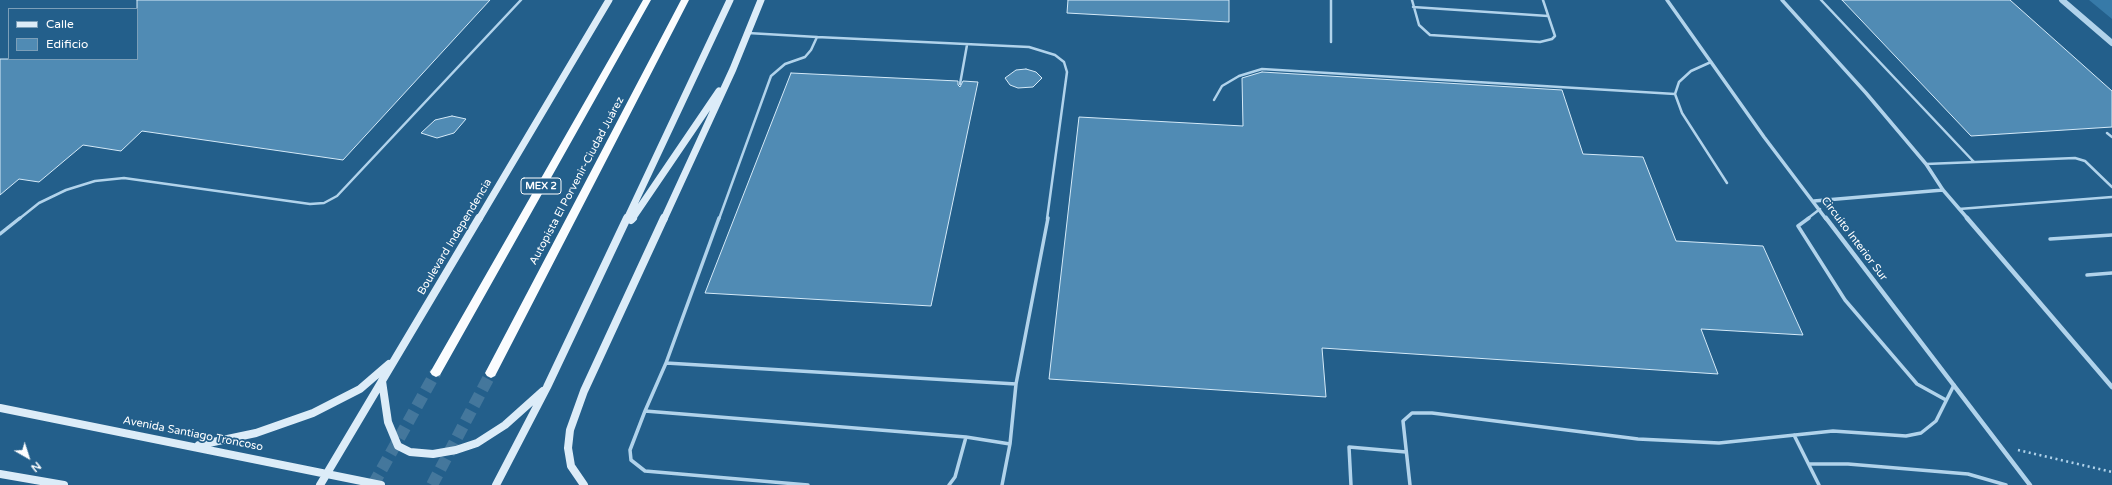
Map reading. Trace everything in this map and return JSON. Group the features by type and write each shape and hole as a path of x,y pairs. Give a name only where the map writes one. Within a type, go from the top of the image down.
{"highway":[{"name":"MEX 2","path":"436,372 647,0"},
{"name":"Autopista El Porvenir-Ciudad Juárez","path":"491,373 685,0"}],"main road":[{"name":"Boulevard Independencia","path":"320,485 610,0"},
{"path":"496,485 547,387 730,0"},
{"path":"584,485 570,466 568,448 570,430 584,392 733,69 761,0"},
{"path":"616,242 733,69"},
{"path":"195,446 256,433 313,414 360,389 394,360"},
{"path":"382,381 388,422 398,446 410,452 433,454 456,450 477,443 505,425 547,387"},
{"name":"Avenida Santiago Troncoso","path":"0,408 195,446 325,475 381,485"},
{"path":"0,474 64,485"}],"street":[{"name":"Circuito Interior Sur","path":"1668,0 1764,137 2030,485"},
{"path":"1782,0 1866,93 1926,164 1943,190 2112,387"},
{"path":"2062,0 2112,43"},
{"path":"1814,201 1943,190"}],"lane":[{"path":"0,234 39,203 66,190 95,181 124,178 310,204 324,202 337,196 521,0"},
{"path":"1330,0 1332,42"},
{"path":"1412,0 1419,25 1423,31 1438,37 1547,41 1555,36 1542,0"},
{"path":"1821,0 1974,162"},
{"path":"1413,7 1548,16"},
{"path":"748,33 1029,47 1055,55 1064,62 1067,72 1050,205 1016,384 1010,444 1002,485"},
{"path":"808,485 645,471 639,468 631,460 630,450 666,363 771,76 776,70 785,64 805,57 811,50 817,37"},
{"path":"960,84 967,45"},
{"path":"1711,62 1691,71 1680,82 1675,94 1682,113 1727,183"},
{"path":"1214,100 1222,86 1239,76 1262,69 1675,94"},
{"path":"2107,133 2112,138"},
{"path":"1926,164 2075,158 2085,161 2112,187"},
{"path":"1959,209 2112,197"},
{"path":"1820,209 1798,226 1845,300 1917,384 1946,400"},
{"path":"2050,239 2112,235"},
{"path":"2087,275 2112,273"},
{"path":"666,363 1016,384"},
{"path":"1410,485 1403,421 1412,413 1421,412 1638,439 1719,443 1833,431 1906,436 1921,433 1936,421 1954,385"},
{"path":"645,411 966,437 1010,444"},
{"path":"1794,435 1810,464 1819,485"},
{"path":"949,485 955,477 966,437"},
{"path":"1351,485 1349,447 1406,452"},
{"path":"1810,464 1848,464 1968,474 2006,485"}],"path":[{"path":"2000,445 2112,472"}],"shaded area":[{"path":"2089,0 2112,0 2112,19"}],"building":[{"path":"137,0 490,0 343,160 142,131 121,151 83,145 39,182 19,179 0,195 0,59 138,60"},
{"path":"1068,0 1229,0 1229,22 1067,13"},
{"path":"1842,0 2010,0 2112,91 2112,127 1971,136"},
{"path":"1026,69 1036,72 1042,78 1033,87 1018,88 1010,85 1005,78 1016,70"},
{"path":"1262,72 1562,90 1583,154 1643,157 1676,241 1763,246 1803,335 1701,329 1718,374 1322,348 1326,397 1049,379 1079,117 1243,126 1242,78"},
{"path":"791,73 958,81 958,85 960,87 963,81 978,82 931,306 705,293"},
{"path":"452,116 466,119 454,133 437,138 421,133 435,120"}],"tunnel":[{"path":"373,485 436,372"},
{"path":"432,485 491,373"}]}
